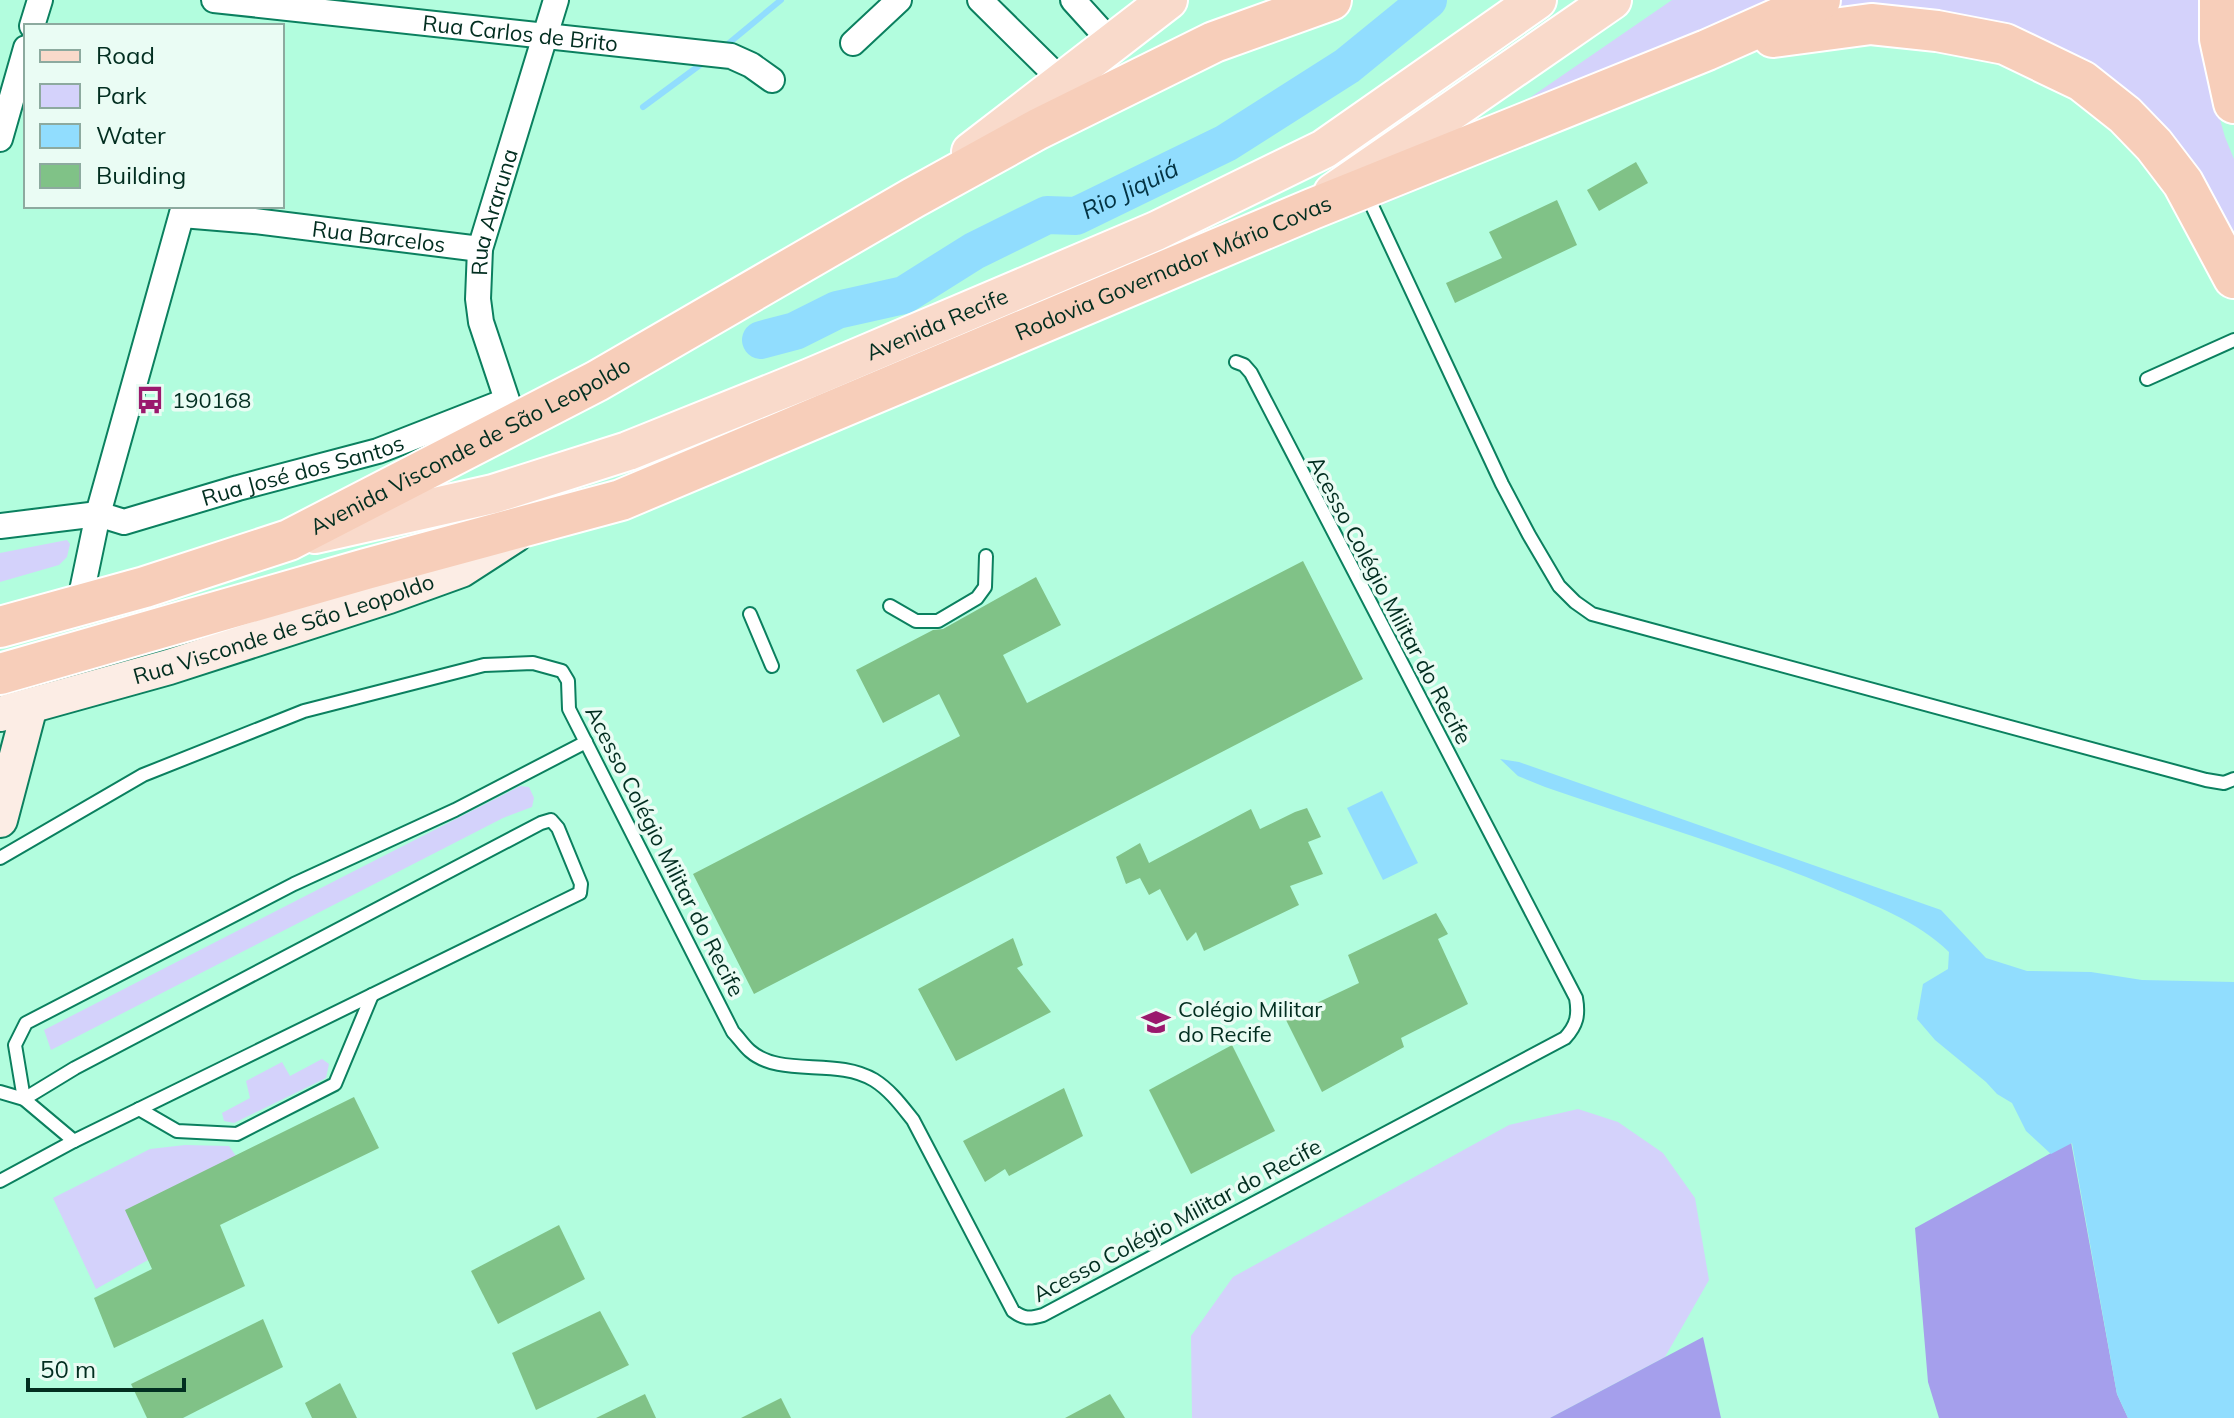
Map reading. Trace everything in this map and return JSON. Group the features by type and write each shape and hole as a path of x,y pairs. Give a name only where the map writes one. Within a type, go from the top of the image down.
{"highway":[{"name":"Avenida Visconde de São Leopoldo","path":"0,627 145,587 289,540 511,413 597,381 1038,129 1214,42 1331,0"},
{"name":"Rodovia Governador Mário Covas","path":"525,528 621,500 1312,209 1707,50 1820,0"},
{"path":"2220,0 2220,39 2234,103"},
{"path":"1707,50 1803,31 1871,24 2005,44 2082,81 2125,115 2154,145 2183,183 2234,278"},
{"path":"0,674 366,569 525,528"}],"main road":[{"name":"Avenida Visconde de São Leopoldo","path":"913,198 1168,0"},
{"name":"Avenida Recife","path":"289,540 493,494 628,451 810,378 1156,231 1324,149 1537,0"},
{"path":"1312,209 1358,173 1580,25 1612,0"},
{"name":"Rua Visconde de São Leopoldo","path":"15,710 169,667 403,591 461,570 525,528"},
{"path":"0,820 15,710"}],"street":[{"path":"33,24 40,0"},
{"name":"Rua Carlos de Brito","path":"214,0 238,10 394,9 469,29 731,56 772,80"},
{"name":"Rua Araruna","path":"511,413 481,322 478,299 480,249 556,0"},
{"path":"853,43 899,0"},
{"path":"980,0 1062,81"},
{"path":"1073,0 1112,43"},
{"path":"0,139 24,55"},
{"path":"79,605 98,514 183,210"},
{"name":"Rua Barcelos","path":"183,210 480,249"},
{"name":"Rua José dos Santos","path":"0,526 98,514 124,522 511,413"}],"lane":[{"path":"1364,190 1502,484 1559,586 1575,602 1607,620 2206,780 2224,783 2234,779"},
{"path":"2147,379 2234,340"},
{"name":"Acesso Colégio Militar do Recife","path":"0,858 143,775 304,711 484,665 533,663 562,671 568,681 569,709 733,1032 750,1052 767,1060 788,1066 830,1066 852,1072 873,1079 894,1096 913,1120 1013,1311 1022,1318 1043,1315 1565,1038 1575,1028 1579,1013 1576,998 1251,373 1236,362"},
{"path":"890,606 923,623 938,621 977,598 985,587 986,556"},
{"path":"750,614 772,666"},
{"path":"24,1099 15,1045 26,1023 294,884 455,810 586,742"},
{"path":"0,1181 74,1141 580,893 581,884 558,828 551,820 541,823 75,1068 24,1099"},
{"path":"139,1109 177,1131 237,1134 335,1084 372,995"},
{"path":"0,1092 24,1099 74,1141"}],"green space":[{"path":"1672,0 2198,0 2202,57 2234,159 2234,244 2121,91 1836,16 1362,213"},
{"path":"67,540 70,544 67,557 59,565 0,582 0,553"},
{"path":"520,786 529,787 534,798 532,807 503,818 51,1050 44,1030"},
{"path":"322,1059 329,1064 326,1078 234,1123 224,1121 222,1113 250,1098 246,1081 282,1062 290,1076"},
{"path":"1578,1109 1618,1122 1663,1153 1695,1198 1709,1280 1665,1357 1550,1418 1192,1418 1191,1336 1233,1277 1509,1125"},
{"path":"185,1145 229,1146 236,1156 148,1260 96,1289 53,1198 150,1149"}],"shaded area":[{"path":"2071,1142 2117,1394 2128,1418 1939,1418 1928,1382 1915,1228"},
{"path":"1703,1337 1721,1418 1550,1418"}],"water":[{"path":"1500,759 1519,762 1941,910 1986,958 2027,971 2091,972 2142,980 2234,982 2234,1418 2128,1418 2117,1394 2072,1143 2051,1154 2026,1131 2012,1103 1997,1094 1935,1040 1917,1019 1923,984 1948,969 1949,952 1937,941 1864,901 1762,860 1545,787 1518,776"},
{"path":"1382,791 1418,863 1383,880 1347,808"}],"building":[{"path":"1636,162 1648,183 1599,211 1587,190"},
{"path":"1557,200 1577,245 1455,303 1446,283 1502,258 1489,232"},
{"path":"1303,561 1363,679 754,994 693,874 960,736 939,694 883,723 856,670 933,630 943,629 1036,577 1061,625 1003,655 1027,703"},
{"path":"1307,808 1321,837 1308,842 1323,874 1290,886 1299,905 1204,951 1196,932 1187,941 1160,889 1149,895 1140,878 1126,884 1116,857 1140,843 1149,863 1251,809 1260,829"},
{"path":"1436,913 1448,934 1438,939 1468,1004 1401,1038 1404,1047 1322,1092 1285,1018 1359,983 1348,955"},
{"path":"1013,938 1023,965 1017,968 1051,1012 956,1061 918,989"},
{"path":"1232,1045 1275,1131 1191,1174 1149,1090"},
{"path":"1064,1088 1083,1136 1009,1176 1005,1169 985,1182 963,1141"},
{"path":"354,1097 379,1148 220,1225 245,1286 114,1348 94,1298 152,1269 125,1210"},
{"path":"559,1225 585,1279 498,1324 471,1271"},
{"path":"600,1311 629,1365 536,1410 512,1353"},
{"path":"263,1319 283,1367 183,1418 147,1418 131,1384"},
{"path":"340,1383 357,1418 312,1418 305,1403"},
{"path":"645,1394 656,1418 596,1418"},
{"path":"1110,1394 1125,1418 1065,1418"},
{"path":"781,1398 791,1418 741,1418"}],"waterway":[{"path":"723,48 781,0"},
{"name":"Rio Jiquiá","path":"761,340 795,331 837,310 904,295 974,251 1047,215 1076,216 1226,143 1347,66 1428,0"},
{"path":"643,107 704,62"}],"place":[{"name":"190168","path":"150,400"},
{"name":"Colégio Militar do Recife","path":"1156,1022"}]}
